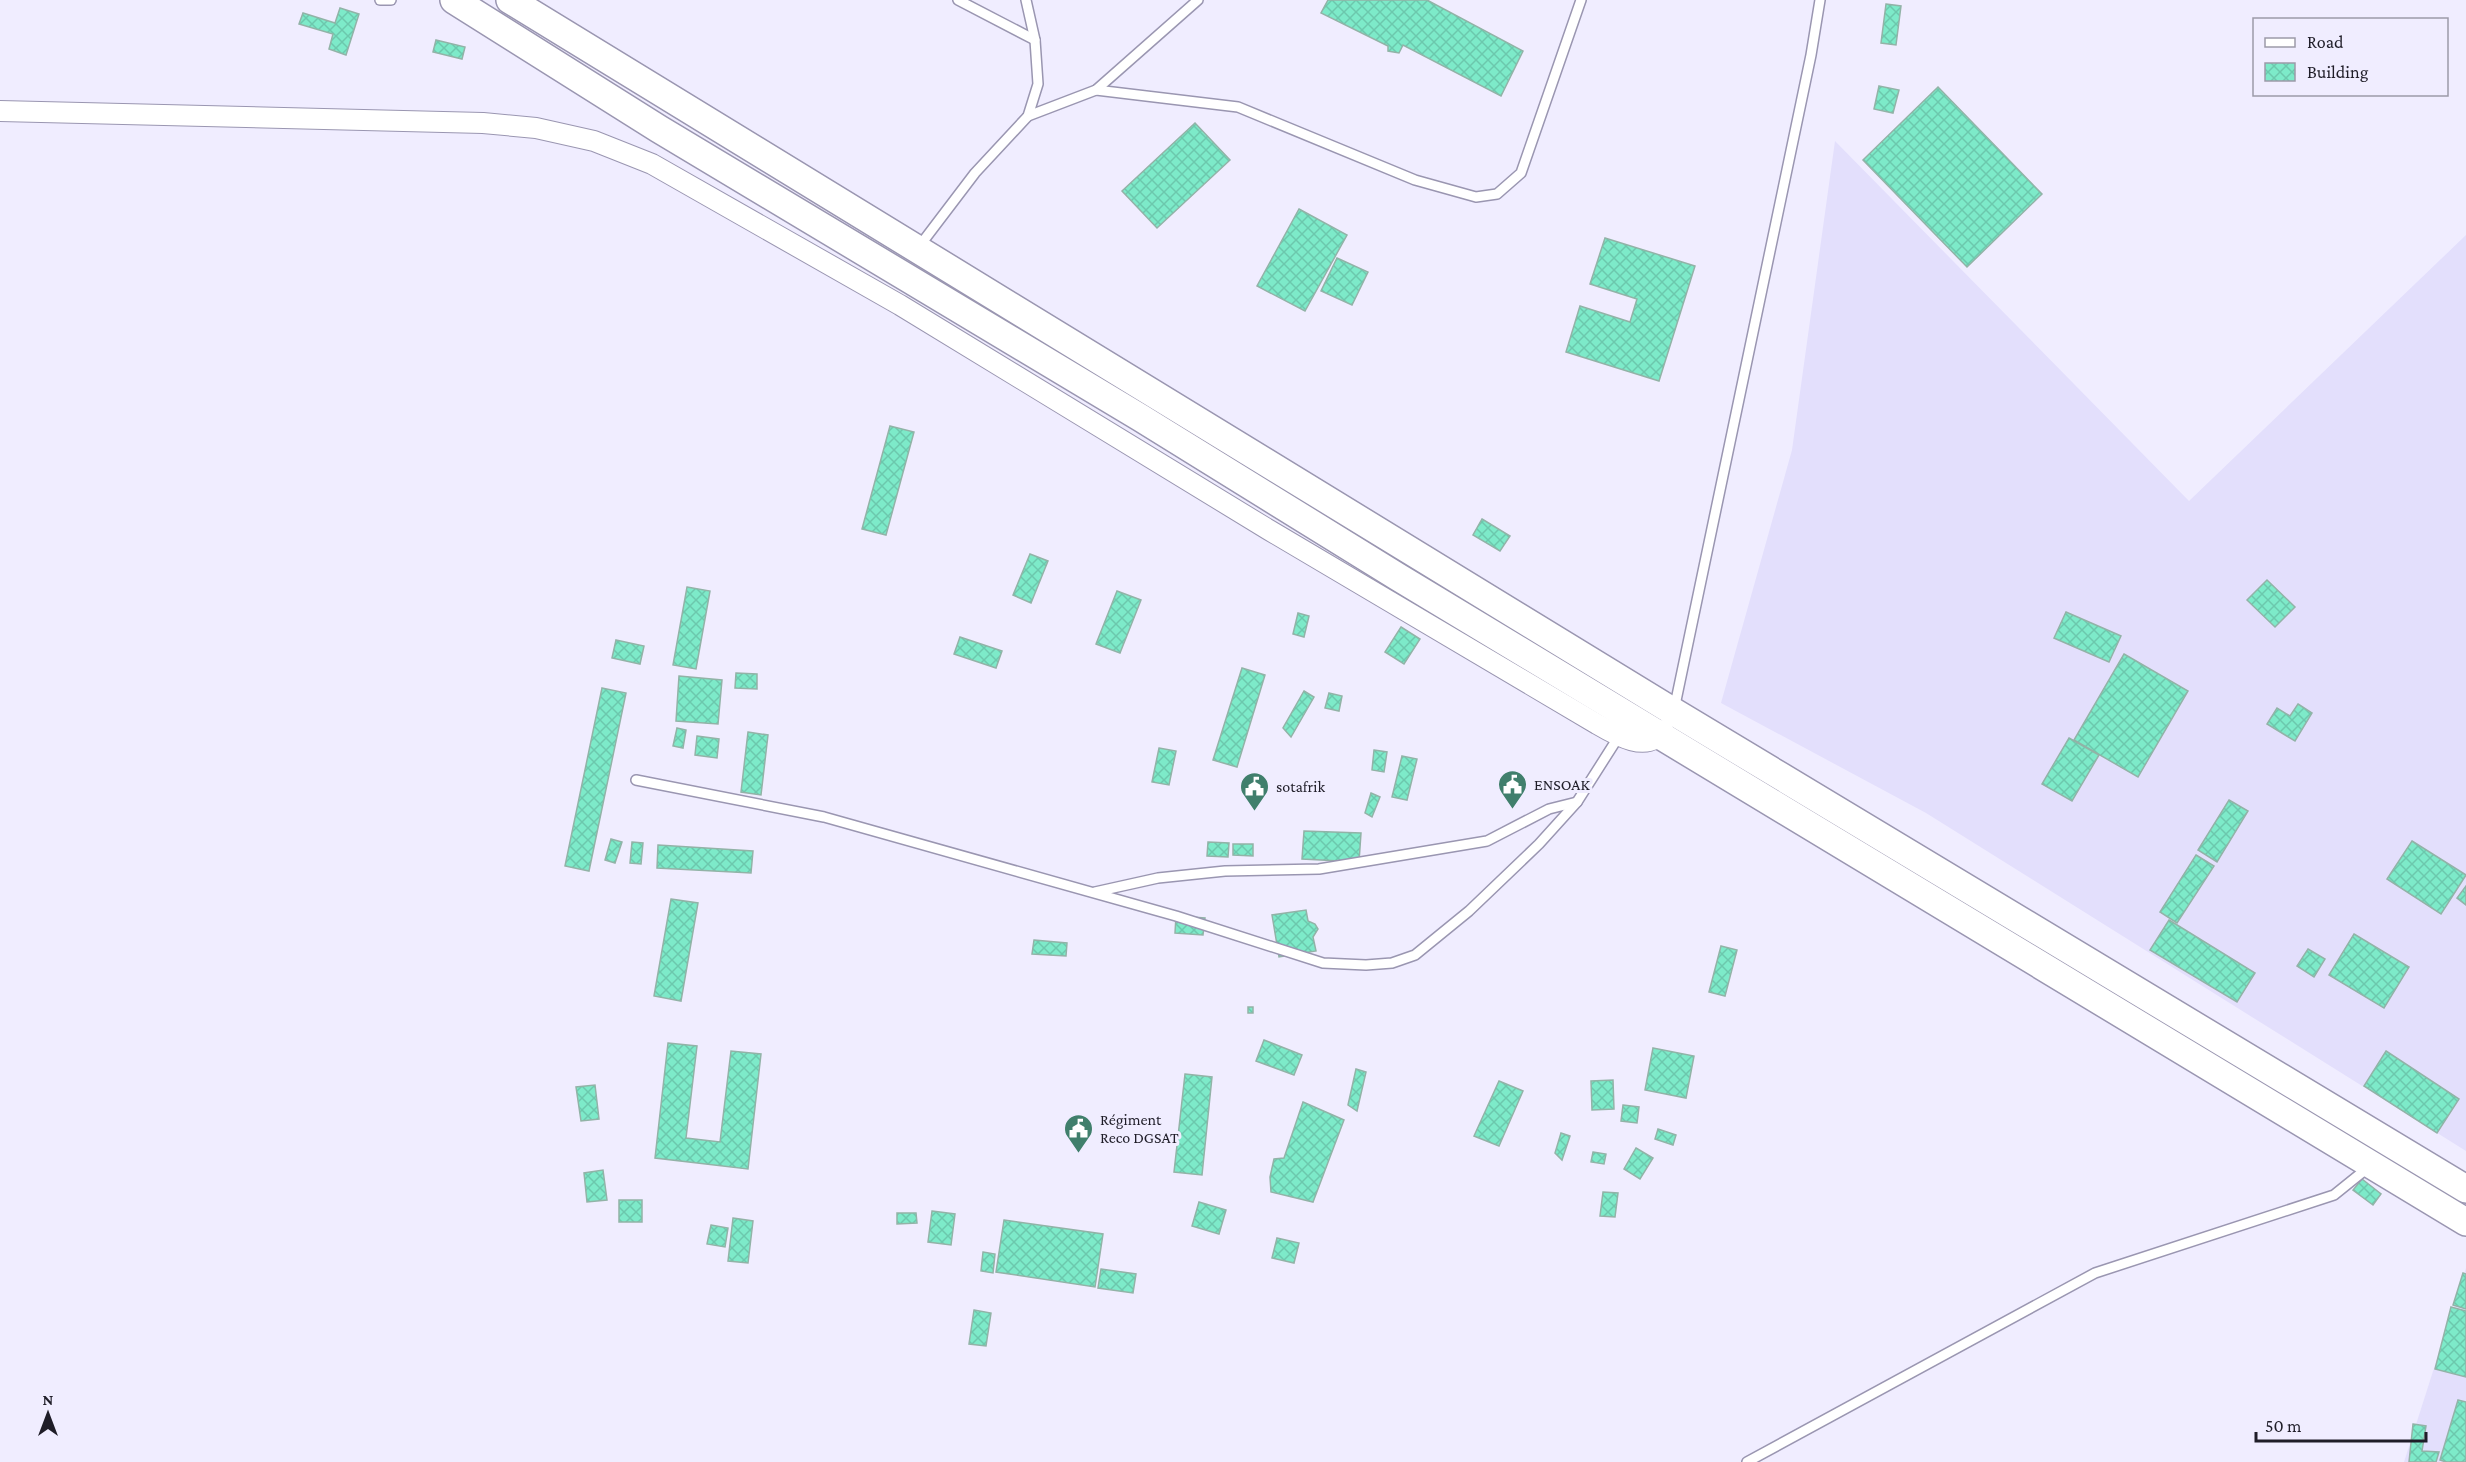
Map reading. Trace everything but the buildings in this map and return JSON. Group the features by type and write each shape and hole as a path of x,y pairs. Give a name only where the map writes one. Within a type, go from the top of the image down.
{"street":[{"path":"454,0 659,129 908,261 1674,712 2466,1189"},
{"path":"510,0 908,261 1660,736 2466,1222"},
{"path":"0,111 483,123 536,128 594,141 652,165 900,305 1269,530 1619,736 1633,741 1660,736 1674,712"}],"lane":[{"path":"380,0 391,0"},
{"path":"958,0 1035,40"},
{"path":"908,261 975,173 1028,116 1038,84 1035,40 1026,0"},
{"path":"1028,116 1096,90 1197,0"},
{"path":"1096,90 1238,106 1415,180 1476,197 1497,194 1521,173 1581,0"},
{"path":"1674,712 1811,55 1820,0"},
{"path":"636,780 824,817 1185,918 1323,963 1366,965 1392,963 1415,955 1469,910 1539,844 1577,802 1619,736"},
{"path":"1094,893 1158,878 1225,871 1319,869 1487,841 1549,809 1577,802"},
{"path":"1747,1462 2095,1274 2334,1195 2370,1166"}],"shaded area":[{"path":"1835,141 2189,501 2466,235 2466,1151 1926,813 1721,703 1792,450"},
{"path":"2466,1268 2466,1462 2404,1462"}],"place":[{"name":"ENSOAK","path":"1513,810"},
{"name":"sotafrik","path":"1255,812"},
{"name":"Régiment Reco DGSAT","path":"1079,1154"}]}
